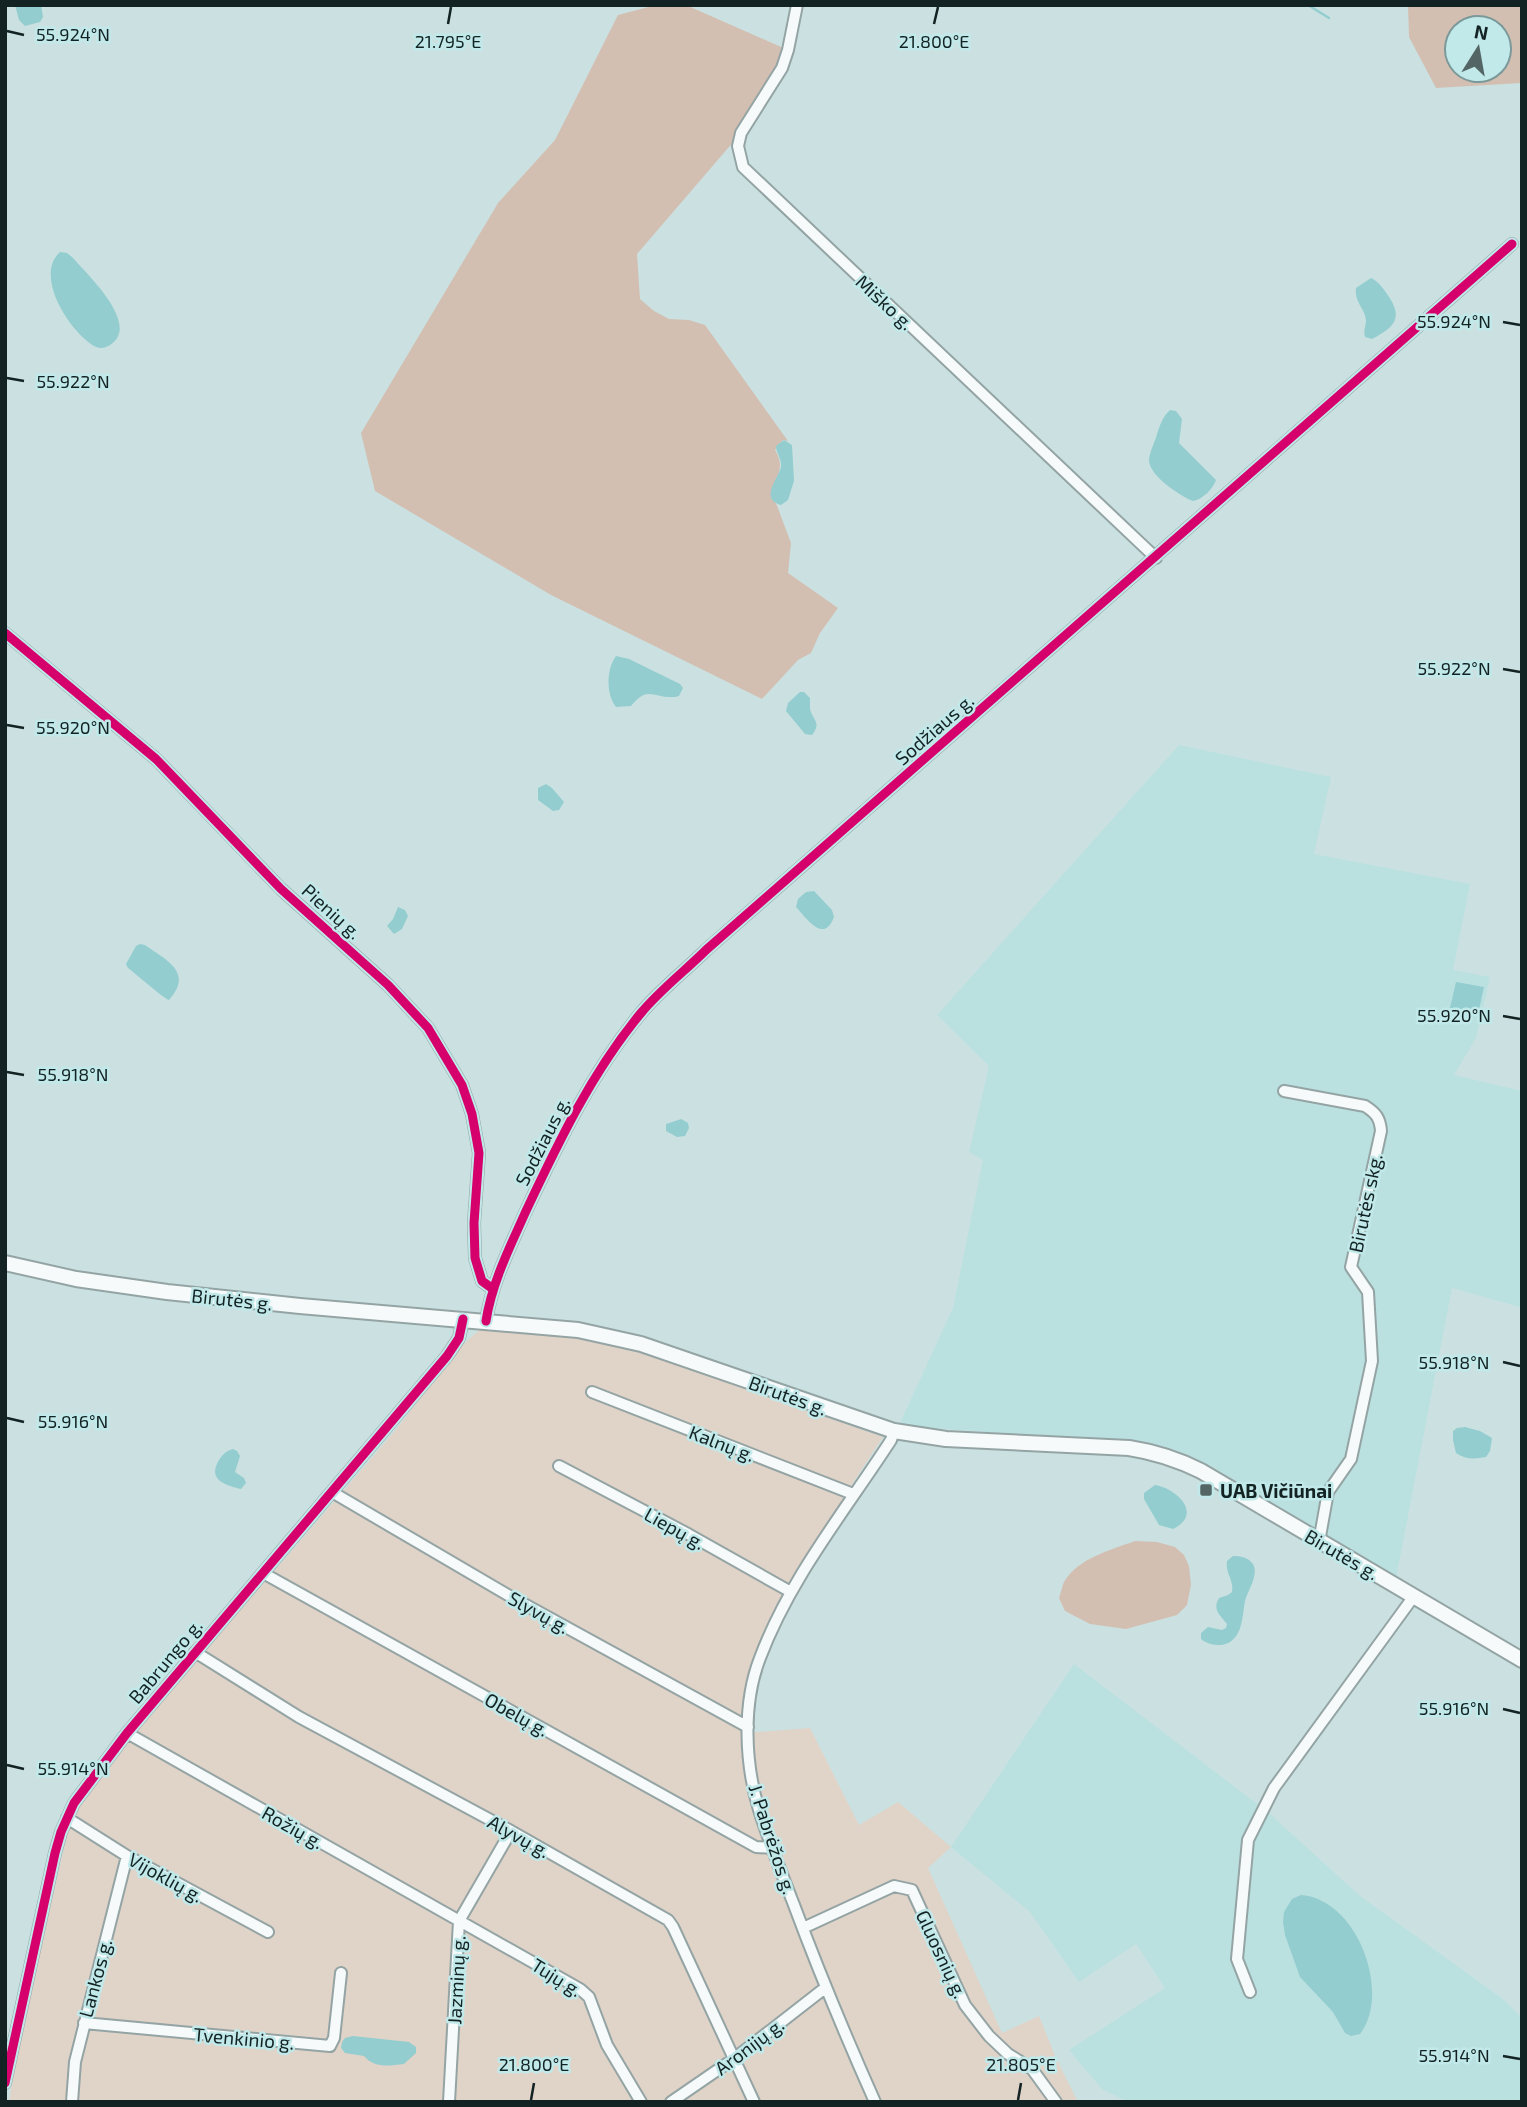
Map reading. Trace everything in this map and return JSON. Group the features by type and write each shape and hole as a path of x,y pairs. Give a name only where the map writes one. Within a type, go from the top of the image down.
{"main road":[{"name":"Birutės g.","path":"5,1263 76,1279 167,1292 578,1330 640,1344 894,1431 946,1439 1129,1448 1151,1452 1201,1471 1522,1660"}],"street":[{"name":"Miško g.","path":"797,5 782,68 741,133 738,146 743,167 1156,558"},
{"name":"Sodžiaus g.","path":"486,1321 493,1289 545,1170 619,1040 643,1010 706,950 1512,244"},
{"name":"Pienių g.","path":"5,633 156,759 281,890 388,985 428,1028 462,1085 472,1114 479,1153 474,1223 475,1258 482,1281 493,1289"},
{"name":"Birutės skg.","path":"1284,1091 1365,1106 1380,1120 1381,1131 1351,1267 1368,1292 1372,1361 1351,1459 1328,1492 1319,1542"},
{"name":"Babrungo g.","path":"5,2083 55,1853 67,1818 84,1788 195,1652 447,1356 458,1338 463,1319"},
{"name":"Kalnų g.","path":"592,1392 853,1494"},
{"name":"J. Pabrėžos g.","path":"875,2102 825,1988 759,1809 748,1727 753,1682 759,1660 791,1592 853,1494 886,1448 894,1431"},
{"name":"Liepų g.","path":"559,1466 791,1592"},
{"name":"Slyvų g.","path":"332,1492 513,1598 748,1727"},
{"name":"Obelų g.","path":"263,1573 756,1847 773,1849"},
{"path":"1250,1992 1237,1959 1248,1840 1274,1788 1414,1596"},
{"name":"Alyvų g.","path":"195,1652 299,1717 511,1831 668,1920 754,2102"},
{"name":"Rožių g.","path":"127,1733 459,1921"},
{"name":"Vijoklių g.","path":"67,1818 127,1856 268,1932"},
{"name":"Jazminų g.","path":"449,2102 459,1921 511,1831"},
{"name":"Lankos g.","path":"72,2102 75,2062 83,2023 127,1856"},
{"name":"Gluosnių g.","path":"803,1928 894,1886 912,1890 965,2005 989,2036 1008,2054 1032,2069 1056,2102"},
{"name":"Tujų g.","path":"459,1921 580,1989 589,1997 607,2045 640,2102"},
{"name":"Tvenkinio g.","path":"83,2023 330,2046 334,2038 341,1973"},
{"name":"Aronijų g.","path":"671,2102 735,2058 825,1988"}],"shaded area":[{"path":"15,5 41,5 43,17 40,22 25,26 19,20"},
{"path":"656,5 686,5 788,50 741,133 637,254 640,299 669,319 689,320 705,325 788,441 783,440 775,450 780,468 771,497 776,503 791,543 788,573 838,608 820,633 811,653 798,660 762,699 551,595 375,491 361,433 498,203 555,140 618,15"},
{"path":"1408,5 1522,5 1522,83 1513,84 1513,14 1443,14 1443,84 1505,84 1436,88 1409,37"},
{"path":"60,252 72,257 99,287 116,313 120,325 118,336 110,345 98,348 86,340 58,304 51,275 53,262"},
{"path":"1371,278 1387,294 1396,316 1391,326 1372,339 1365,337 1366,320 1356,293 1356,288"},
{"path":"1170,410 1176,411 1182,419 1179,443 1216,480 1207,493 1193,501 1160,479 1149,461 1161,424"},
{"path":"784,440 792,445 794,481 788,500 781,505 771,498 771,494 781,467 776,446"},
{"path":"616,656 629,659 680,684 683,688 679,696 646,694 631,706 616,707 610,696 608,682 610,668"},
{"path":"800,692 810,698 810,709 817,724 812,735 805,734 786,711 788,703"},
{"path":"1179,745 1331,777 1314,854 1470,884 1453,970 1490,977 1476,1038 1454,1075 1522,1091 1522,1305 1520,1307 1452,1288 1396,1578 1211,1466 1162,1446 918,1427 900,1423 953,1308 983,1160 969,1152 989,1066 937,1015"},
{"path":"546,784 564,802 559,810 553,811 538,800 538,788"},
{"path":"814,891 832,910 834,917 825,929 815,927 796,907 798,899 806,892"},
{"path":"398,907 405,910 408,916 402,929 394,934 387,926"},
{"path":"140,944 168,962 178,974 179,982 169,1000 128,968 126,964 136,946"},
{"path":"1456,982 1484,987 1478,1014 1450,1008"},
{"path":"681,1119 688,1123 685,1136 677,1137 666,1131 666,1124"},
{"path":"483,1327 567,1335 629,1348 883,1437 777,1605 756,1654 749,1679 744,1733 810,1728 859,1825 898,1802 951,1847 928,1868 1002,2033 1039,2016 1078,2102 9,2102 18,2047 69,1826 81,1802 110,1762 394,1432 458,1350"},
{"path":"1465,1427 1492,1438 1486,1457 1463,1457 1456,1453 1453,1431"},
{"path":"233,1449 240,1456 235,1472 244,1478 246,1483 241,1489 224,1483 216,1477 215,1472 220,1458"},
{"path":"1155,1485 1171,1491 1184,1502 1186,1516 1182,1523 1173,1529 1159,1525 1144,1499 1144,1493"},
{"path":"1135,1541 1157,1542 1175,1547 1184,1555 1189,1566 1191,1585 1187,1605 1177,1615 1126,1629 1090,1624 1065,1611 1059,1598 1064,1582 1070,1574 1086,1561"},
{"path":"1233,1556 1244,1557 1253,1564 1254,1578 1234,1639 1221,1645 1210,1644 1201,1639 1201,1633 1208,1627 1222,1630 1226,1628 1227,1624 1216,1606 1219,1598 1232,1592 1227,1561"},
{"path":"1074,1664 1269,1813 1360,1896 1503,1999 1522,2018 1522,2102 1129,2102 1102,2089 1069,2050 1165,1988 1136,1944 1079,1982 1030,1912 951,1847"},
{"path":"1301,1895 1321,1900 1338,1912 1353,1930 1364,1950 1372,1995 1369,2016 1360,2034 1351,2036 1345,2033 1333,2012 1300,1977 1283,1922 1284,1912 1292,1899"},
{"path":"353,2036 409,2042 416,2047 416,2053 404,2064 377,2064 364,2056 345,2053 341,2048 342,2042"}],"waterway":[{"path":"1308,5 1329,18"}],"cycle path":[{"path":"486,1321 502,1265 564,1134 607,1059 664,988 1512,244"},
{"path":"5,633 156,759 281,889 388,985 428,1028 462,1085 472,1114 479,1153 474,1223 475,1258 482,1281 493,1289"},
{"path":"5,2083 55,1853 74,1803 127,1733 447,1356 459,1338 463,1319"}],"place":[{"name":"UAB Vičiūnai","path":"1206,1490"}]}
